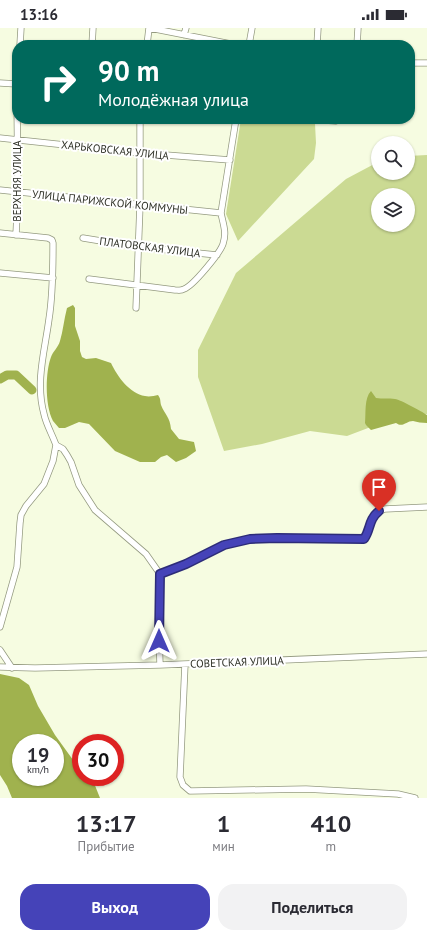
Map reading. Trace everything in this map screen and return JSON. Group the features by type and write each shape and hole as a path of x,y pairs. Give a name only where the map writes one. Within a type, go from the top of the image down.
{"street":[{"path":"20,40 21,28"},
{"path":"92,40 93,28"},
{"path":"148,40 150,28 210,40"},
{"path":"184,35 186,28"},
{"path":"250,40 252,28"},
{"path":"317,40 318,28"},
{"path":"357,40 358,28"},
{"path":"415,63 427,63"},
{"path":"0,83 12,84"},
{"name":"ВЕРХНЯЯ УЛИЦА","path":"16,235 18,192 17,124"},
{"path":"136,308 140,205 140,124"},
{"path":"89,279 182,290 189,287 217,255 223,244 225,227 221,213 235,124"},
{"name":"ХАРЬКОВСКАЯ УЛИЦА","path":"0,138 140,153 230,160"},
{"name":"УЛИЦА ПАРИЖСКОЙ КОММУНЫ","path":"0,190 221,213"},
{"path":"0,233 48,238 52,240 53,291 42,361 41,391 44,414 56,445 44,484 26,506 22,515 20,523 17,567 0,627"},
{"name":"ПЛАТОВСКАЯ УЛИЦА","path":"83,238 138,247 217,255"},
{"path":"0,273 52,278"},
{"path":"56,445 63,449 67,455 79,485 95,510 146,554 160,574 160,665"},
{"path":"160,574 186,564 224,545 250,539 364,539 371,519 379,511 385,509 427,507"},
{"path":"0,650 12,668"},
{"name":"СОВЕТСКАЯ УЛИЦА","path":"0,667 160,665 427,654"},
{"path":"185,664 180,777 183,786 190,791 306,789 398,794 415,798"}],"shaded area":[{"path":"240,124 315,124 316,143 314,159 238,241 226,214"},
{"path":"427,155 427,414 397,417 347,436 310,431 262,444 224,451 198,377 198,350 236,273 346,179 371,166 371,180 415,180 415,156"},
{"path":"73,305 75,308 75,326 80,341 80,351 82,357 86,359 96,358 111,363 125,384 139,395 158,395 161,405 170,422 171,429 179,439 194,442 196,451 186,458 176,462 167,455 161,457 155,462 140,462 115,451 89,424 79,422 65,428 59,428 53,421 50,415 47,399 49,364 51,357 60,341 67,308"},
{"path":"371,391 376,398 398,400 427,415 427,423 413,421 401,425 396,423 371,430 365,423 366,402"},
{"path":"0,674 19,678 29,685 38,706 54,734 12,734 12,786 64,786 64,747 72,759 72,786 95,786 100,798 12,798 0,775"}],"waterway":[{"path":"0,379 7,375 16,375 32,390"}],"route":[{"path":"159,641 160,574 236,541 277,538 364,539 371,519 374,514 379,511"}]}
